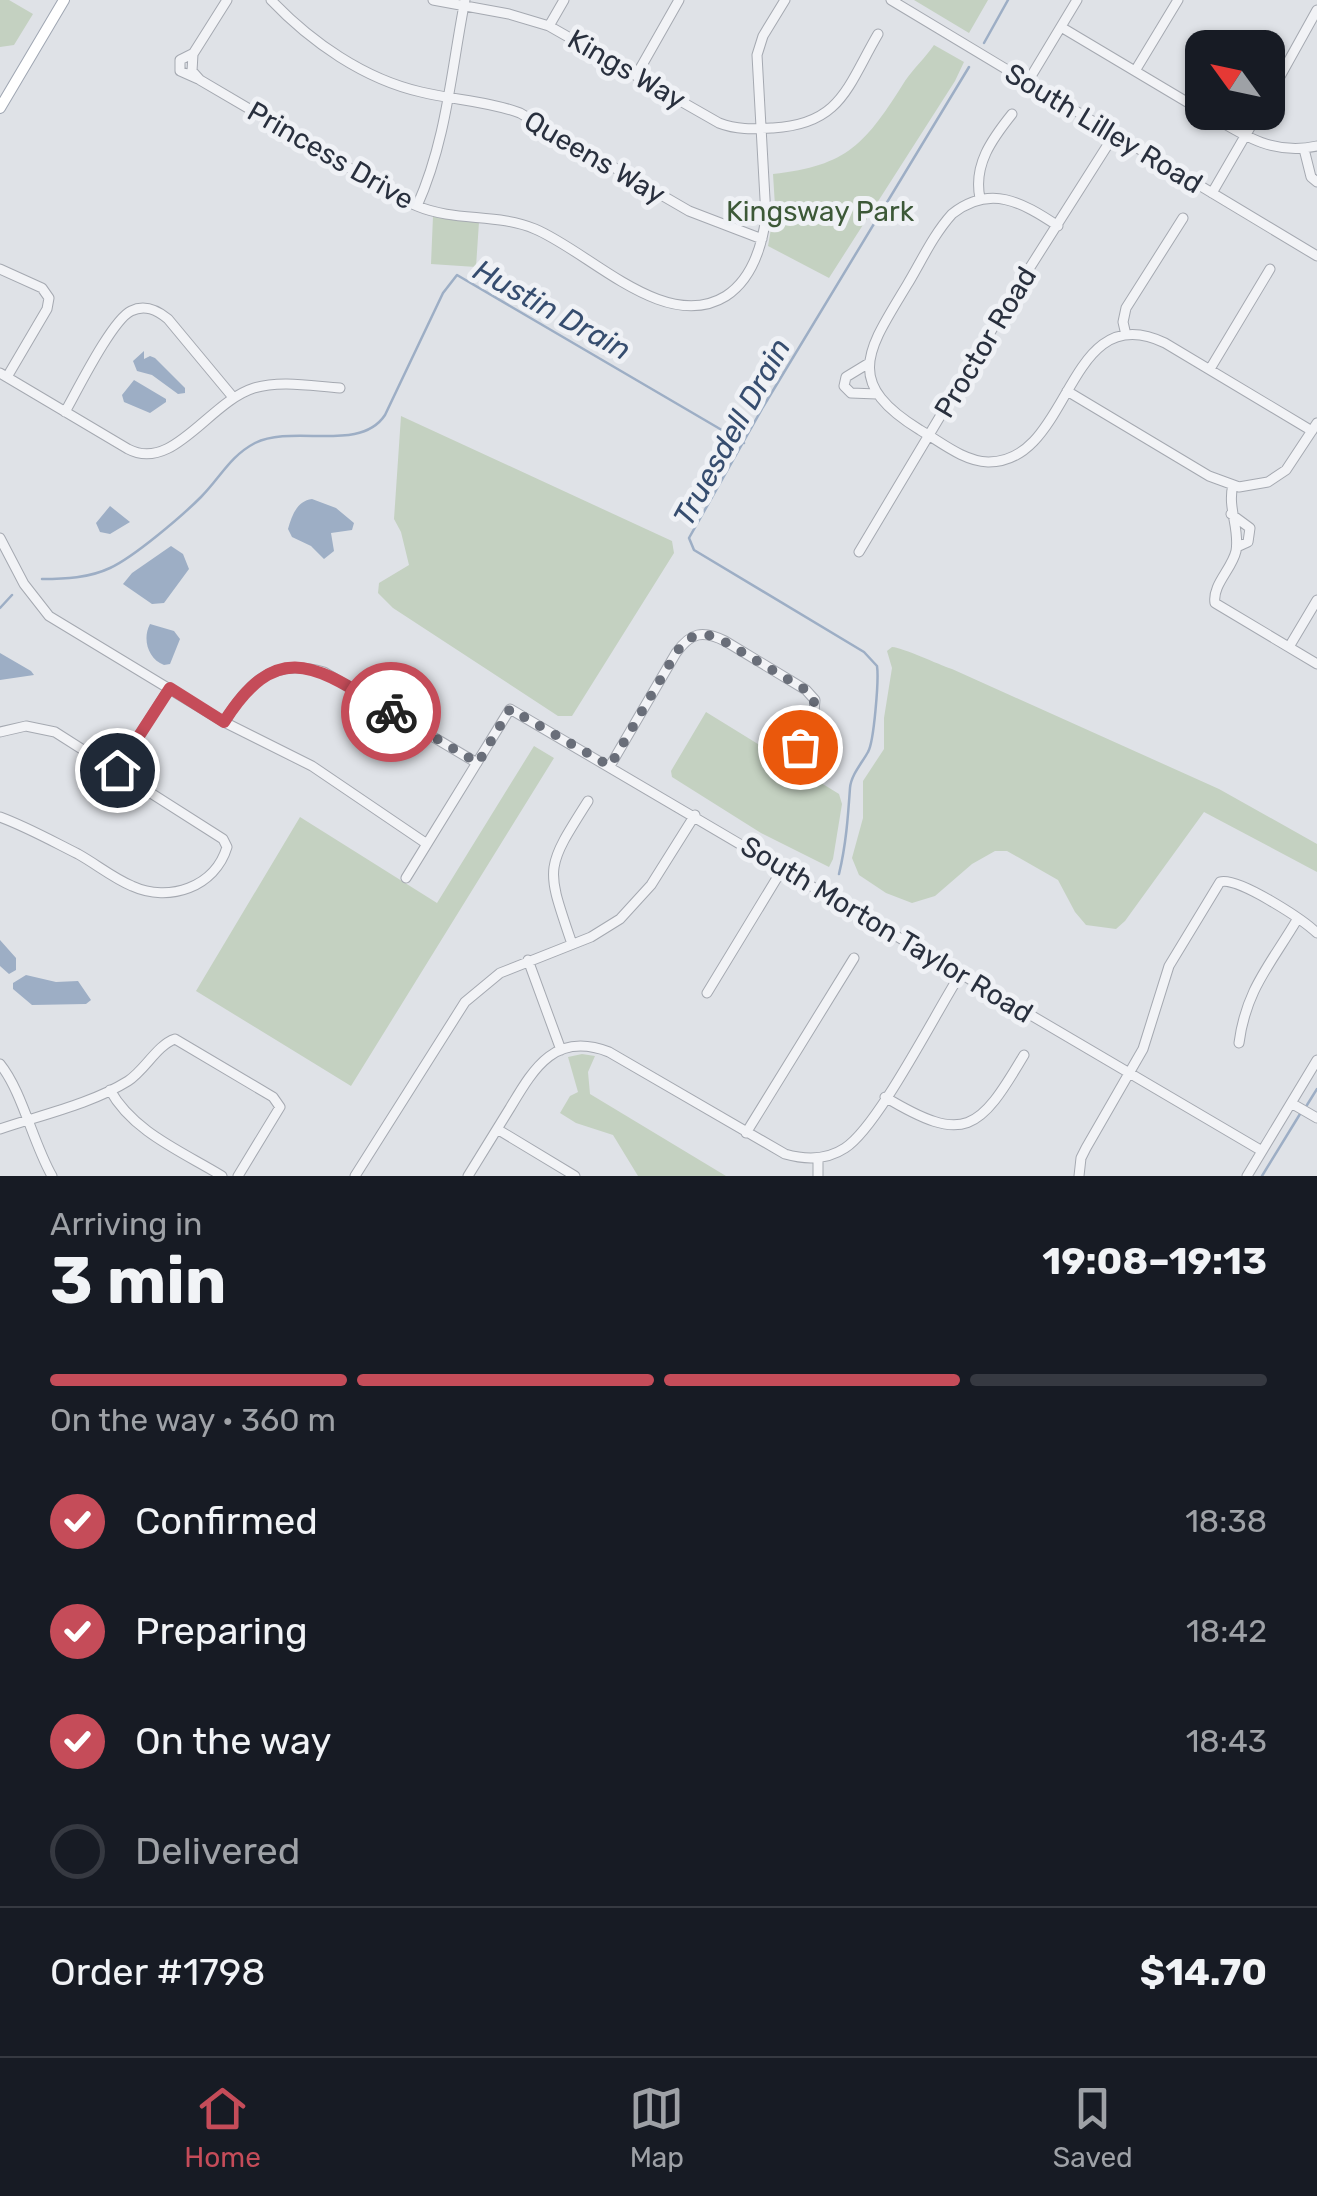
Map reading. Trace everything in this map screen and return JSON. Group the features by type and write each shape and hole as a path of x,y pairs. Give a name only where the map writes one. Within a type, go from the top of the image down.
{"main road":[{"path":"0,108 64,0"}],"street":[{"name":"Princess Drive","path":"227,0 192,54 190,66 200,80 417,206 532,228 654,298 682,307 710,304 733,291 750,270 762,239 766,218 757,56 760,42 786,0"},
{"name":"Queens Way","path":"270,0 308,34 365,71 402,86 520,113 689,211 762,239"},
{"name":"Kings Way","path":"433,0 464,3 549,26 723,124 742,130 800,126 817,120 832,109 878,34"},
{"path":"549,26 564,0"},
{"path":"637,74 678,0"},
{"name":"South Lilley Road","path":"892,0 1317,256"},
{"path":"1027,83 1077,0"},
{"path":"1135,71 1178,0"},
{"path":"417,206 438,154 464,3"},
{"path":"1285,67 1317,10"},
{"path":"1061,27 1185,101"},
{"path":"980,198 982,160 1012,114"},
{"path":"1234,130 1273,148 1317,146"},
{"path":"1212,193 1248,130"},
{"name":"Proctor Road","path":"859,552 1015,290 1114,135"},
{"path":"1304,149 1311,177 1317,182"},
{"path":"1058,226 1014,200 997,197 980,198 960,207 944,223 878,334 869,363 877,394 894,414 972,459 1008,459 1037,439 1067,391 1093,352 1109,340 1126,336 1158,339 1315,427 1283,473 1257,485 1232,485 1209,476 1067,391"},
{"path":"1126,336 1126,308 1183,218"},
{"path":"0,269 42,288 49,298 47,309 4,375 134,452 156,456 171,448 232,396 263,386 292,380 340,388"},
{"path":"1210,369 1270,269"},
{"path":"65,412 120,319 139,308 156,310 168,319 232,396"},
{"path":"869,363 846,377 844,386 851,393 877,394"},
{"path":"1232,485 1236,547 1233,561 1214,593 1215,603 1317,664"},
{"path":"0,538 24,584 49,616 224,722 312,766 427,844"},
{"path":"1289,647 1317,600"},
{"path":"610,766 676,653 684,641 697,633 711,634 806,690 814,700 810,726"},
{"path":"224,722 246,690 258,680 274,671 304,668 324,672 478,763 406,878"},
{"path":"117,770 170,688"},
{"name":"South Morton Taylor Road","path":"478,763 510,709 695,814 1262,1151"},
{"path":"0,732 17,727 45,728 65,737 223,839 227,847 216,868 196,886 180,892 153,892 133,887 0,817"},
{"path":"572,944 554,893 552,873 558,850 588,801"},
{"path":"355,1176 459,1010 492,979 606,928 636,904 695,814"},
{"path":"707,992 783,868"},
{"path":"1080,1176 1079,1165 1086,1148 1150,1034 1169,966 1212,893 1224,880 1233,880 1317,933"},
{"path":"1239,1044 1243,1012 1251,992 1298,918"},
{"path":"746,1132 854,958"},
{"path":"528,960 561,1050"},
{"path":"468,1176 535,1068 561,1050 585,1046 609,1052 785,1154 818,1158 838,1152 856,1140 961,973"},
{"path":"0,1129 110,1090 141,1071 170,1039 185,1044 273,1097 280,1107 238,1176"},
{"path":"885,1096 934,1123 967,1122 994,1104 1024,1055"},
{"path":"1248,1176 1317,1060"},
{"path":"0,1064 52,1176"},
{"path":"110,1090 120,1109 134,1122 222,1176"},
{"path":"1292,1102 1317,1118"},
{"path":"497,1128 576,1176"},
{"path":"818,1158 818,1176"}],"green space":[{"path":"0,0 9,0 33,14 14,45 0,47"},
{"path":"914,0 988,0 969,33"},
{"name":"Kingsway Park","path":"934,45 964,62 829,278 768,246 775,206 773,174 820,165 852,148 878,121"},
{"path":"433,216 479,222 476,267 431,264"},
{"path":"401,416 672,541 674,553 572,716 558,716 393,608 378,593 379,583 409,565 394,519"},
{"path":"892,647 952,669 1219,789 1317,844 1317,872 1204,812 1116,929 1086,925 1058,880 1007,851 995,851 972,864 935,896 912,903 886,893 859,875 852,858 863,818 863,781 884,749 884,718 892,668 887,651"},
{"path":"706,712 839,794 842,804 829,867 761,833 672,777 671,771"},
{"path":"534,746 554,758 351,1086 196,991 300,817 437,903"},
{"path":"595,1056 588,1072 590,1094 726,1176 638,1176 613,1135 576,1123 560,1113 570,1096 578,1092 568,1057"}],"water":[{"path":"144,351 144,359 155,358 185,388 185,393 178,394 152,375 137,371 133,361"},
{"path":"134,380 166,402 150,413 124,402 122,395"},
{"path":"312,499 336,508 354,523 352,530 331,533 334,551 324,559 311,546 292,537 288,529 299,506"},
{"path":"110,506 130,522 110,534 100,532 96,523"},
{"path":"171,546 183,554 189,569 164,603 152,604 123,584 132,573"},
{"path":"150,624 174,631 180,639 170,664 158,662 150,653"},
{"path":"0,653 31,671 34,675 0,680"},
{"path":"0,940 16,958 16,970 9,974 0,966"},
{"path":"26,975 56,982 78,981 91,1000 86,1004 32,1005 13,989 13,983"}],"waterway":[{"name":"Truesdell Drain","path":"984,43 1008,0"},
{"name":"Truesdell Drain","path":"839,874 851,783 872,736 877,666 864,652 694,550 689,538 763,407 969,67"},
{"name":"Hustin Drain","path":"42,579 85,576 120,563 182,515 232,461 255,443 288,436 343,436 374,426 385,415 443,293 457,275 744,443"},
{"name":"Hustin Drain","path":"0,608 12,595"},
{"path":"1307,1105 1317,1089"},
{"path":"1262,1176 1300,1114"}],"way so far":[{"path":"391,712 478,763 510,709 610,766 684,641 697,633 711,634 806,690 814,700 814,716 800,747"}],"route":[{"path":"117,770 170,688 224,722 246,690 266,674 304,668 324,672 391,712"}]}
